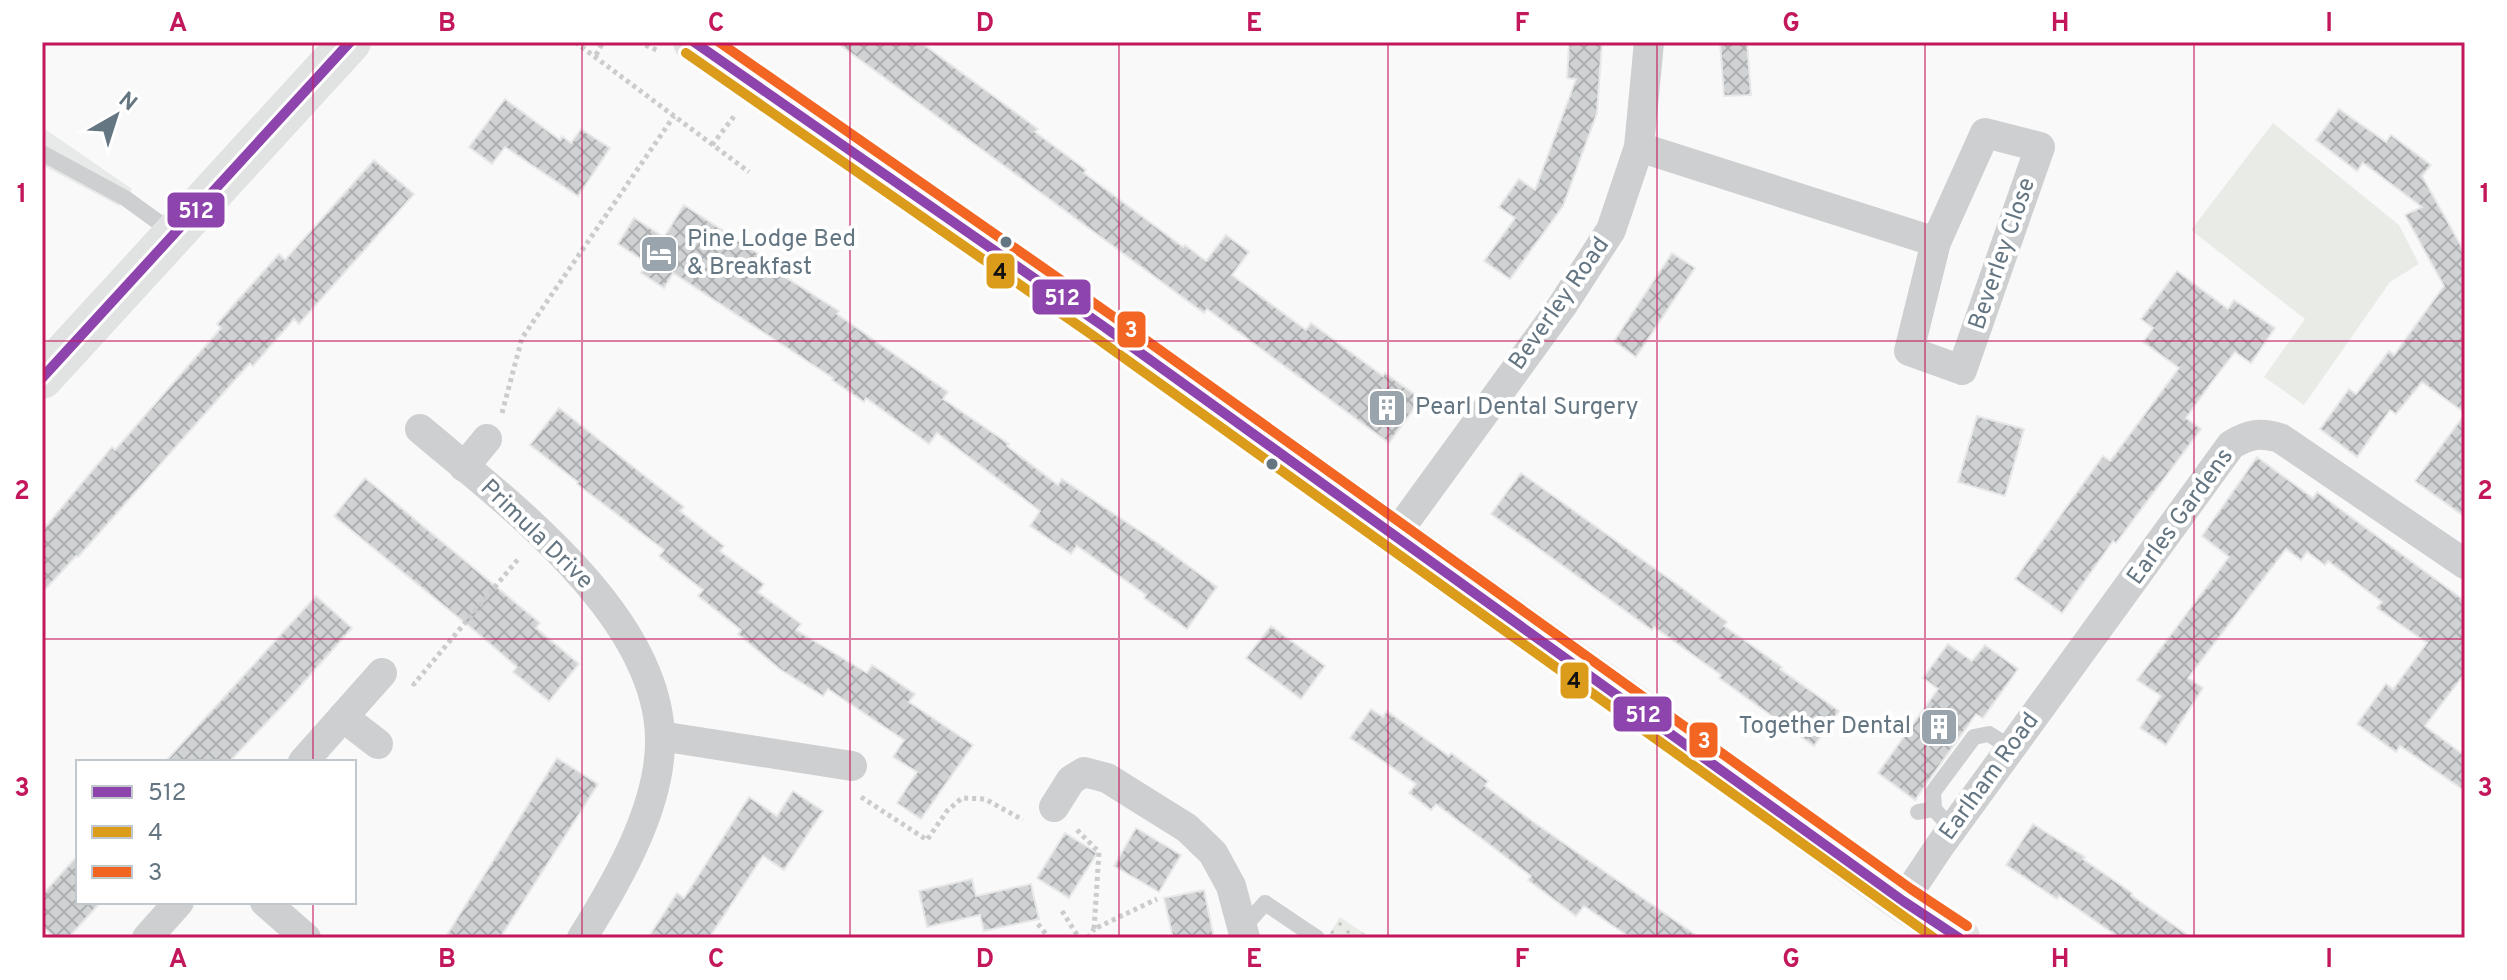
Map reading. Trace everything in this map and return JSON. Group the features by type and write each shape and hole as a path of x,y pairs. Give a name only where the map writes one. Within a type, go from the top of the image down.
{"main road":[{"path":"52,361 350,42"},
{"path":"694,42 1396,534 1903,901 1959,938"}],"street":[{"name":"Beverley Road","path":"1396,534 1562,306 1611,230 1639,147 1649,42"},
{"name":"Beverley Close","path":"1985,133 2040,147 1962,370 1909,351 1936,242 1985,133"},
{"path":"1639,147 1936,242"},
{"name":"Primula Drive","path":"420,429 541,533 588,582 627,635 651,687 660,736 656,780 637,838 582,938"},
{"name":"Earles Gardens","path":"2080,655 2231,445 2245,436 2262,433 2280,438 2465,564"},
{"name":"Primula Drive","path":"464,467 487,439"},
{"name":"Earlham Road","path":"1903,901 1935,817 2011,748 2080,655"},
{"path":"305,760 382,673"},
{"path":"343,717 378,744"},
{"path":"660,736 852,766"},
{"path":"1054,807 1063,776 1084,772 1107,778 1187,828 1213,853 1231,886 1244,933"},
{"path":"147,938 177,904"},
{"path":"267,904 306,938"}],"lane":[{"path":"42,153 125,198 173,233"},
{"path":"1244,933 1265,903 1317,938"}],"path":[{"path":"575,42 749,172"},
{"path":"596,55 603,42"},
{"path":"487,439 500,420 522,338 674,116"},
{"path":"382,673 414,684 541,533"},
{"path":"852,766 849,789 927,840 947,811 962,798 985,799 1025,821 1054,807 1099,852 1094,929 1088,938"},
{"path":"1094,929 1157,899"},
{"path":"1062,911 1079,938"},
{"path":"1038,924 1049,938"}],"shaded area":[{"path":"2273,123 2399,225 2419,264 2390,282 2304,405 2264,377 2305,319 2191,230"},
{"path":"42,127 132,189 119,206 42,165"},
{"path":"1340,917 1371,938 1327,938"}],"building":[{"path":"836,42 920,42 1038,129 1035,132 1086,170 1084,173 1183,247 1185,245 1206,261 1226,235 1249,252 1232,275 1306,330 1311,323 1383,376 1385,373 1421,399 1389,443 1207,309 1204,313"},
{"path":"1569,42 1602,42 1597,113 1563,206 1510,279 1484,261 1515,218 1499,207 1519,179 1535,190 1576,79 1567,78"},
{"path":"1720,42 1747,42 1751,95 1724,96"},
{"path":"505,99 560,140 562,136 571,143 581,129 610,148 578,196 505,147 492,164 469,147"},
{"path":"2339,109 2386,142 2391,135 2431,165 2422,176 2465,253 2465,413 2422,382 2396,414 2390,410 2357,457 2320,429 2349,389 2356,394 2389,351 2394,355 2444,286 2405,215 2422,207 2363,163 2357,171 2316,140"},
{"path":"374,160 414,194 299,324 294,319 253,366 250,363 78,557 42,593 42,531 112,447 115,450 221,328 217,324 236,302 279,254 285,260"},
{"path":"684,205 760,255 758,260 839,311 837,314 948,392 943,399 1009,444 1007,446 1058,485 1062,479 1217,587 1187,629 1144,598 1146,595 1077,546 1071,554 1030,526 1040,511 937,433 929,444 866,398 864,402 833,378 673,273 664,288 641,273 647,263 618,244 634,218 664,237"},
{"path":"1672,253 1695,268 1636,357 1614,341"},
{"path":"2177,271 2228,309 2234,300 2275,328 2251,363 2235,352 2211,383 2186,418 2201,429 2116,543 2113,541 2062,613 2015,579 2103,456 2110,461 2179,368 2143,342 2153,328 2141,319"},
{"path":"559,408 684,507 680,511 724,546 720,551 764,584 758,592 801,624 796,630 867,673 872,665 915,694 909,702 973,745 921,819 897,803 917,772 893,757 904,740 828,689 823,696 781,670 738,634 741,630 698,596 703,590 659,556 664,550 530,445"},
{"path":"2465,414 2465,517 2415,481"},
{"path":"1977,416 2024,429 2005,496 1958,482"},
{"path":"2257,457 2313,498 2317,492 2465,601 2465,673 2425,726 2465,756 2465,791 2400,746 2396,752 2357,724 2386,684 2393,689 2427,643 2377,608 2382,602 2328,561 2325,565 2307,552 2301,560 2286,549 2188,678 2203,688 2166,745 2140,728 2161,696 2137,680 2229,557 2202,536"},
{"path":"1521,473 1682,588 1727,622 1724,626 1839,711 1814,746 1719,678 1721,675 1654,627 1652,630 1491,514"},
{"path":"365,478 540,623 536,628 579,664 549,701 513,672 517,667 334,516"},
{"path":"316,596 352,628 231,760 167,760"},
{"path":"1271,626 1325,666 1301,699 1246,658"},
{"name":"Together Dental","path":"1948,644 1972,661 1985,645 2018,669 1983,718 1976,714 1915,800 1878,773 1938,689 1923,678"},
{"path":"1371,709 1383,717 1387,711 1449,756 1451,753 1488,781 1485,786 1529,819 1700,938 1631,938 1584,906 1576,916 1528,880 1531,876 1436,804 1431,810 1409,793 1416,784 1350,738"},
{"path":"557,758 598,784 500,938 445,938"},
{"path":"793,791 823,811 784,870 763,856 709,938 648,938 677,893 684,898 749,797 777,816"},
{"path":"2033,824 2085,857 2083,859 2192,938 2120,938 2059,896 2057,899 2006,865"},
{"path":"1136,828 1181,855 1159,892 1114,866"},
{"path":"1065,833 1097,853 1069,898 1037,878"},
{"path":"76,857 76,904 99,904 68,938 55,938 42,926 42,895"},
{"path":"972,879 976,896 1031,884 1039,919 984,931 980,915 927,927 919,891"},
{"path":"1204,890 1214,938 1173,938 1164,898"}],"transit line":[{"name":"512","path":"42,378 350,42"},
{"name":"512","path":"694,42 1103,326 1903,901 1959,938"},
{"name":"3","path":"719,42 1111,315 1911,889 1967,926"},
{"name":"4","path":"686,53 1095,337 1934,938"}],"place":[{"name":"Pine Lodge Bed & Breakfast","path":"659,254"},
{"name":"Pearl Dental Surgery","path":"1387,408"},
{"name":"Together Dental","path":"1939,727"}]}
